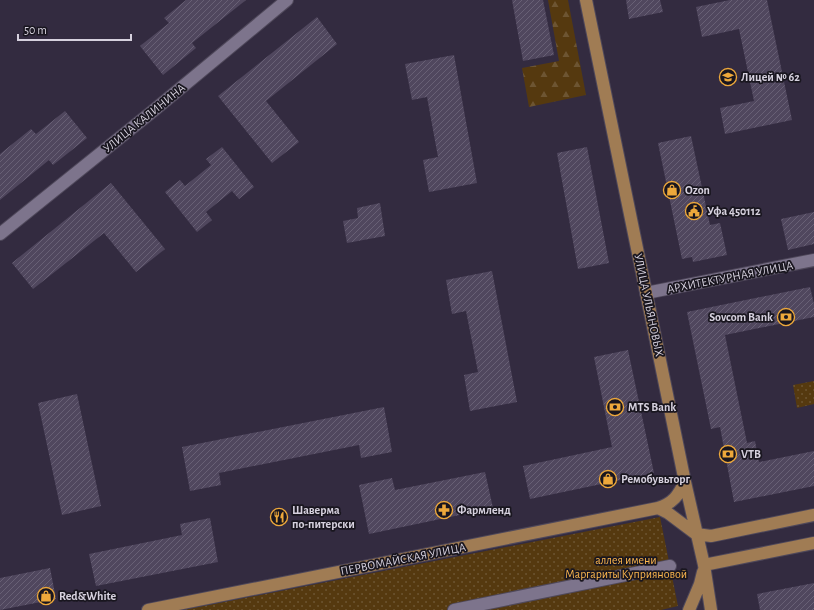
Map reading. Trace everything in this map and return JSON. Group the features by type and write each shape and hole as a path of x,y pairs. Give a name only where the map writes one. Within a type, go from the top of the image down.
{"main road":[{"name":"УЛИЦА УЛЬЯНОВЫХ","path":"586,0 685,482 704,565 710,610"},
{"name":"ПЕРВОМАЙСКАЯ УЛИЦА","path":"148,610 658,508 667,505 675,499 685,482"},
{"path":"658,508 668,513 696,534 711,536 814,515"},
{"path":"689,610 700,584 704,565 814,543"}],"street":[{"name":"УЛИЦА КАЛИНИНА","path":"0,234 153,111 287,0"},
{"name":"АРХИТЕКТУРНАЯ УЛИЦА","path":"646,293 814,260"},
{"path":"454,610 670,566"}],"green space":[{"path":"548,0 568,0 586,95 529,107 522,68 559,61"},
{"path":"814,381 814,404 797,408 793,385"},
{"name":"аллея имени Маргариты Куприяновой","path":"660,517 678,606 661,610 183,610"}],"building":[{"path":"186,0 246,0 192,43 196,48 163,75 140,46 169,23 164,18"},
{"path":"512,0 543,0 554,55 523,61"},
{"path":"626,0 660,0 663,12 629,19"},
{"path":"730,0 767,0 792,120 725,134 720,108 754,101 739,29 702,37 696,7"},
{"path":"317,17 337,44 266,101 299,142 272,163 218,96"},
{"path":"454,55 477,183 429,192 423,160 438,157 427,97 412,100 405,64"},
{"path":"65,111 87,138 53,165 49,160 0,200 0,154 31,129 36,134"},
{"path":"691,136 710,225 720,223 727,255 693,262 692,257 682,259 658,143"},
{"path":"222,147 254,187 239,199 232,191 206,212 212,220 197,232 165,192 180,180 185,186 211,165 206,159"},
{"path":"587,147 609,263 578,269 557,153"},
{"path":"111,183 165,249 136,272 104,233 33,289 12,263"},
{"path":"380,203 385,236 347,243 343,221 358,218 357,208"},
{"path":"814,212 814,244 788,250 781,219"},
{"path":"492,271 517,402 470,411 464,375 478,372 466,311 452,314 446,280"},
{"path":"810,287 814,304 814,317 725,335 747,443 755,441 759,462 814,451 814,486 734,502 720,427 711,429 687,312"},
{"path":"628,350 654,473 530,499 523,466 612,447 594,357"},
{"path":"77,394 101,506 62,515 38,403"},
{"path":"384,407 392,452 361,458 359,445 219,473 221,485 190,491 182,447"},
{"path":"485,472 493,508 369,534 359,485 392,478 395,490"},
{"path":"210,518 218,562 96,586 89,554 182,535 180,524"},
{"path":"50,568 56,599 0,610 0,578"},
{"path":"814,583 814,610 760,610 757,594"}],"place":[{"name":"Лицей № 62","path":"728,77"},
{"name":"Ozon","path":"672,190"},
{"name":"Уфа 450112","path":"694,211"},
{"name":"Sovcom Bank","path":"786,317"},
{"name":"MTS Bank","path":"615,407"},
{"name":"VTB","path":"728,454"},
{"name":"Ремобувьторг","path":"608,479"},
{"name":"Фармленд","path":"444,510"},
{"name":"Шаверма по-питерски","path":"279,517"},
{"name":"Red&White","path":"46,596"}]}
